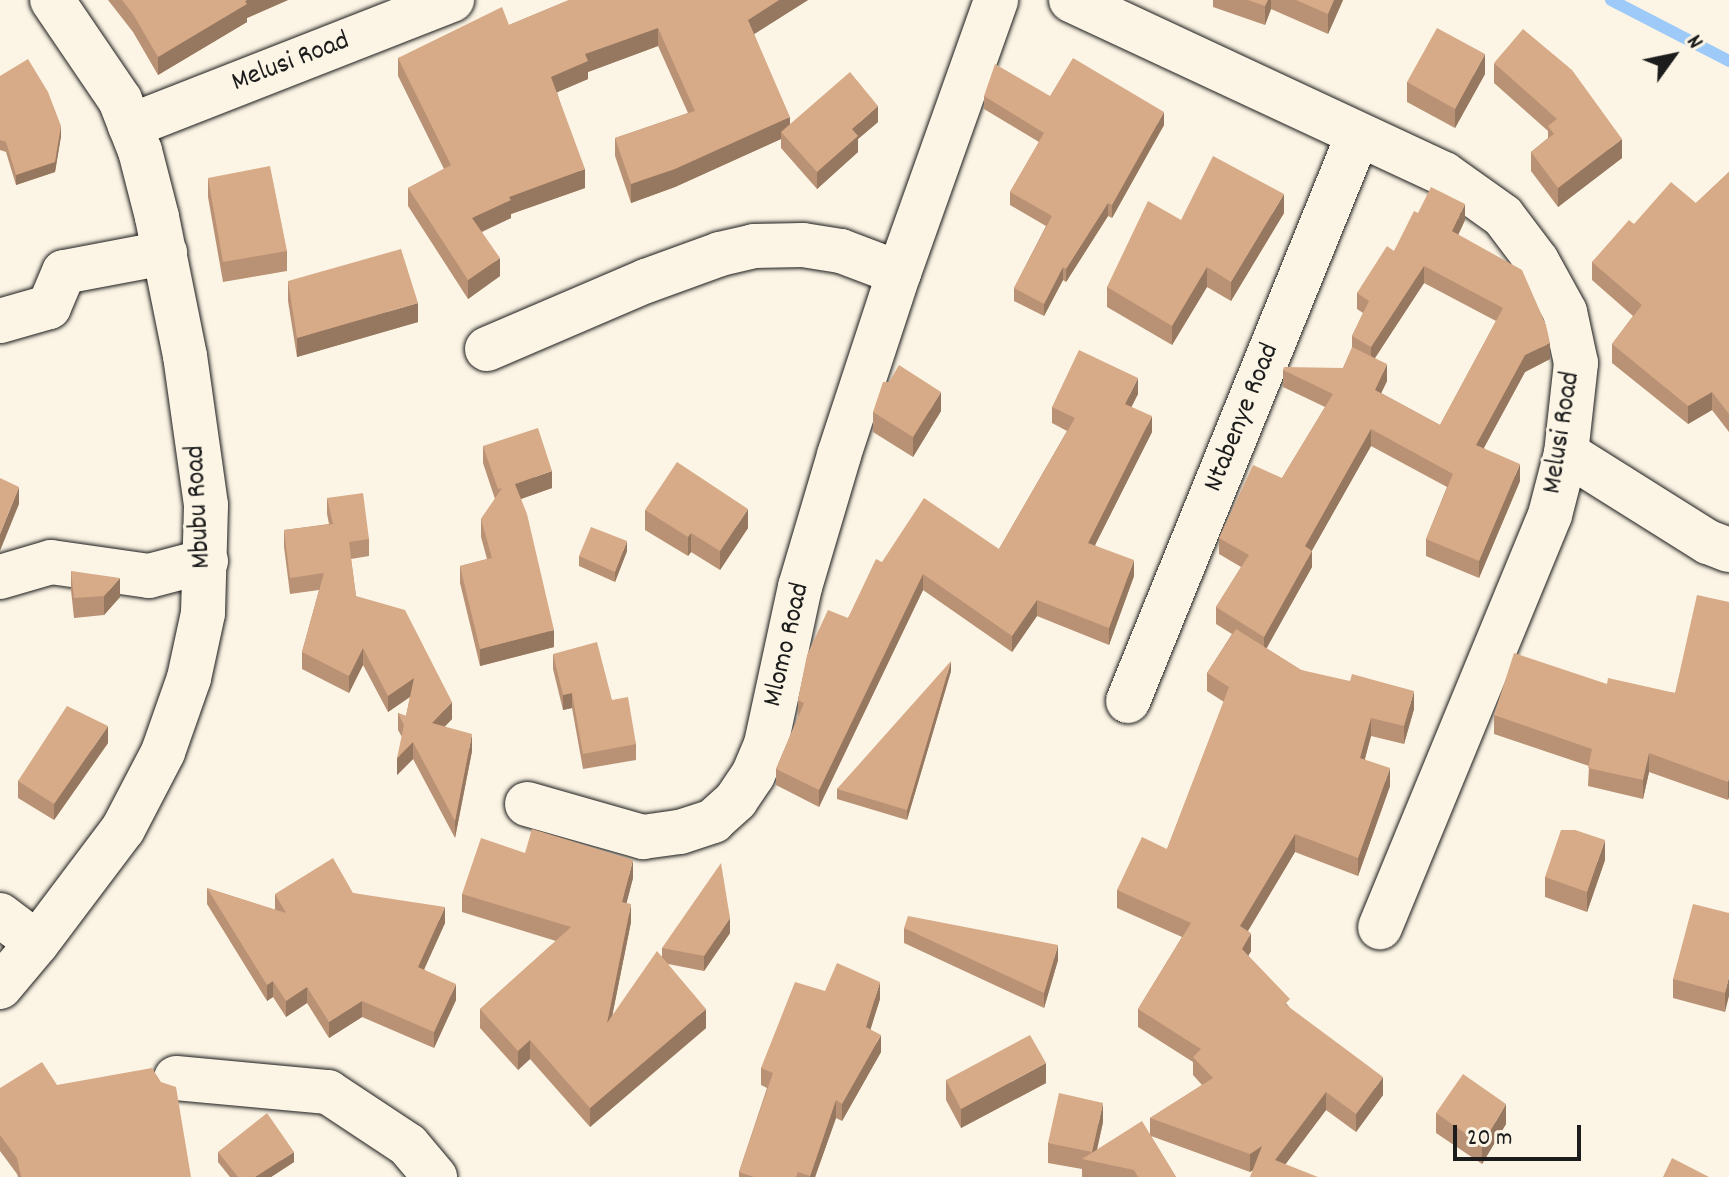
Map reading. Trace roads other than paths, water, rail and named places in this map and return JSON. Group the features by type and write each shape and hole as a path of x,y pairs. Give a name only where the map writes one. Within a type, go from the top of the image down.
{"street":[{"name":"Mbubu Road","path":"0,987 123,829 163,752 189,678 203,613 206,561 206,505 185,356 165,253 130,126 103,70 52,0"},
{"name":"Melusi Road","path":"130,126 452,0"},
{"name":"Mlomo Road","path":"527,804 643,837 680,832 713,821 736,800 753,775 766,744 800,587 899,273 996,0"},
{"name":"Melusi Road","path":"1071,0 1456,182 1503,216 1537,261 1565,312 1576,363 1566,453 1550,515 1380,927"},
{"name":"Ntabenye Road","path":"1128,701 1358,135"},
{"path":"487,349 646,281 720,254 754,246 803,245 841,251 899,273"},
{"path":"0,321 49,307 64,272 165,253"},
{"path":"1566,453 1708,542 1729,550"},
{"path":"0,577 51,562 149,576 206,561"},
{"path":"0,915 37,943"},
{"path":"176,1078 328,1092 421,1161"}],"waterway":[{"path":"1611,0 1729,61"}]}
